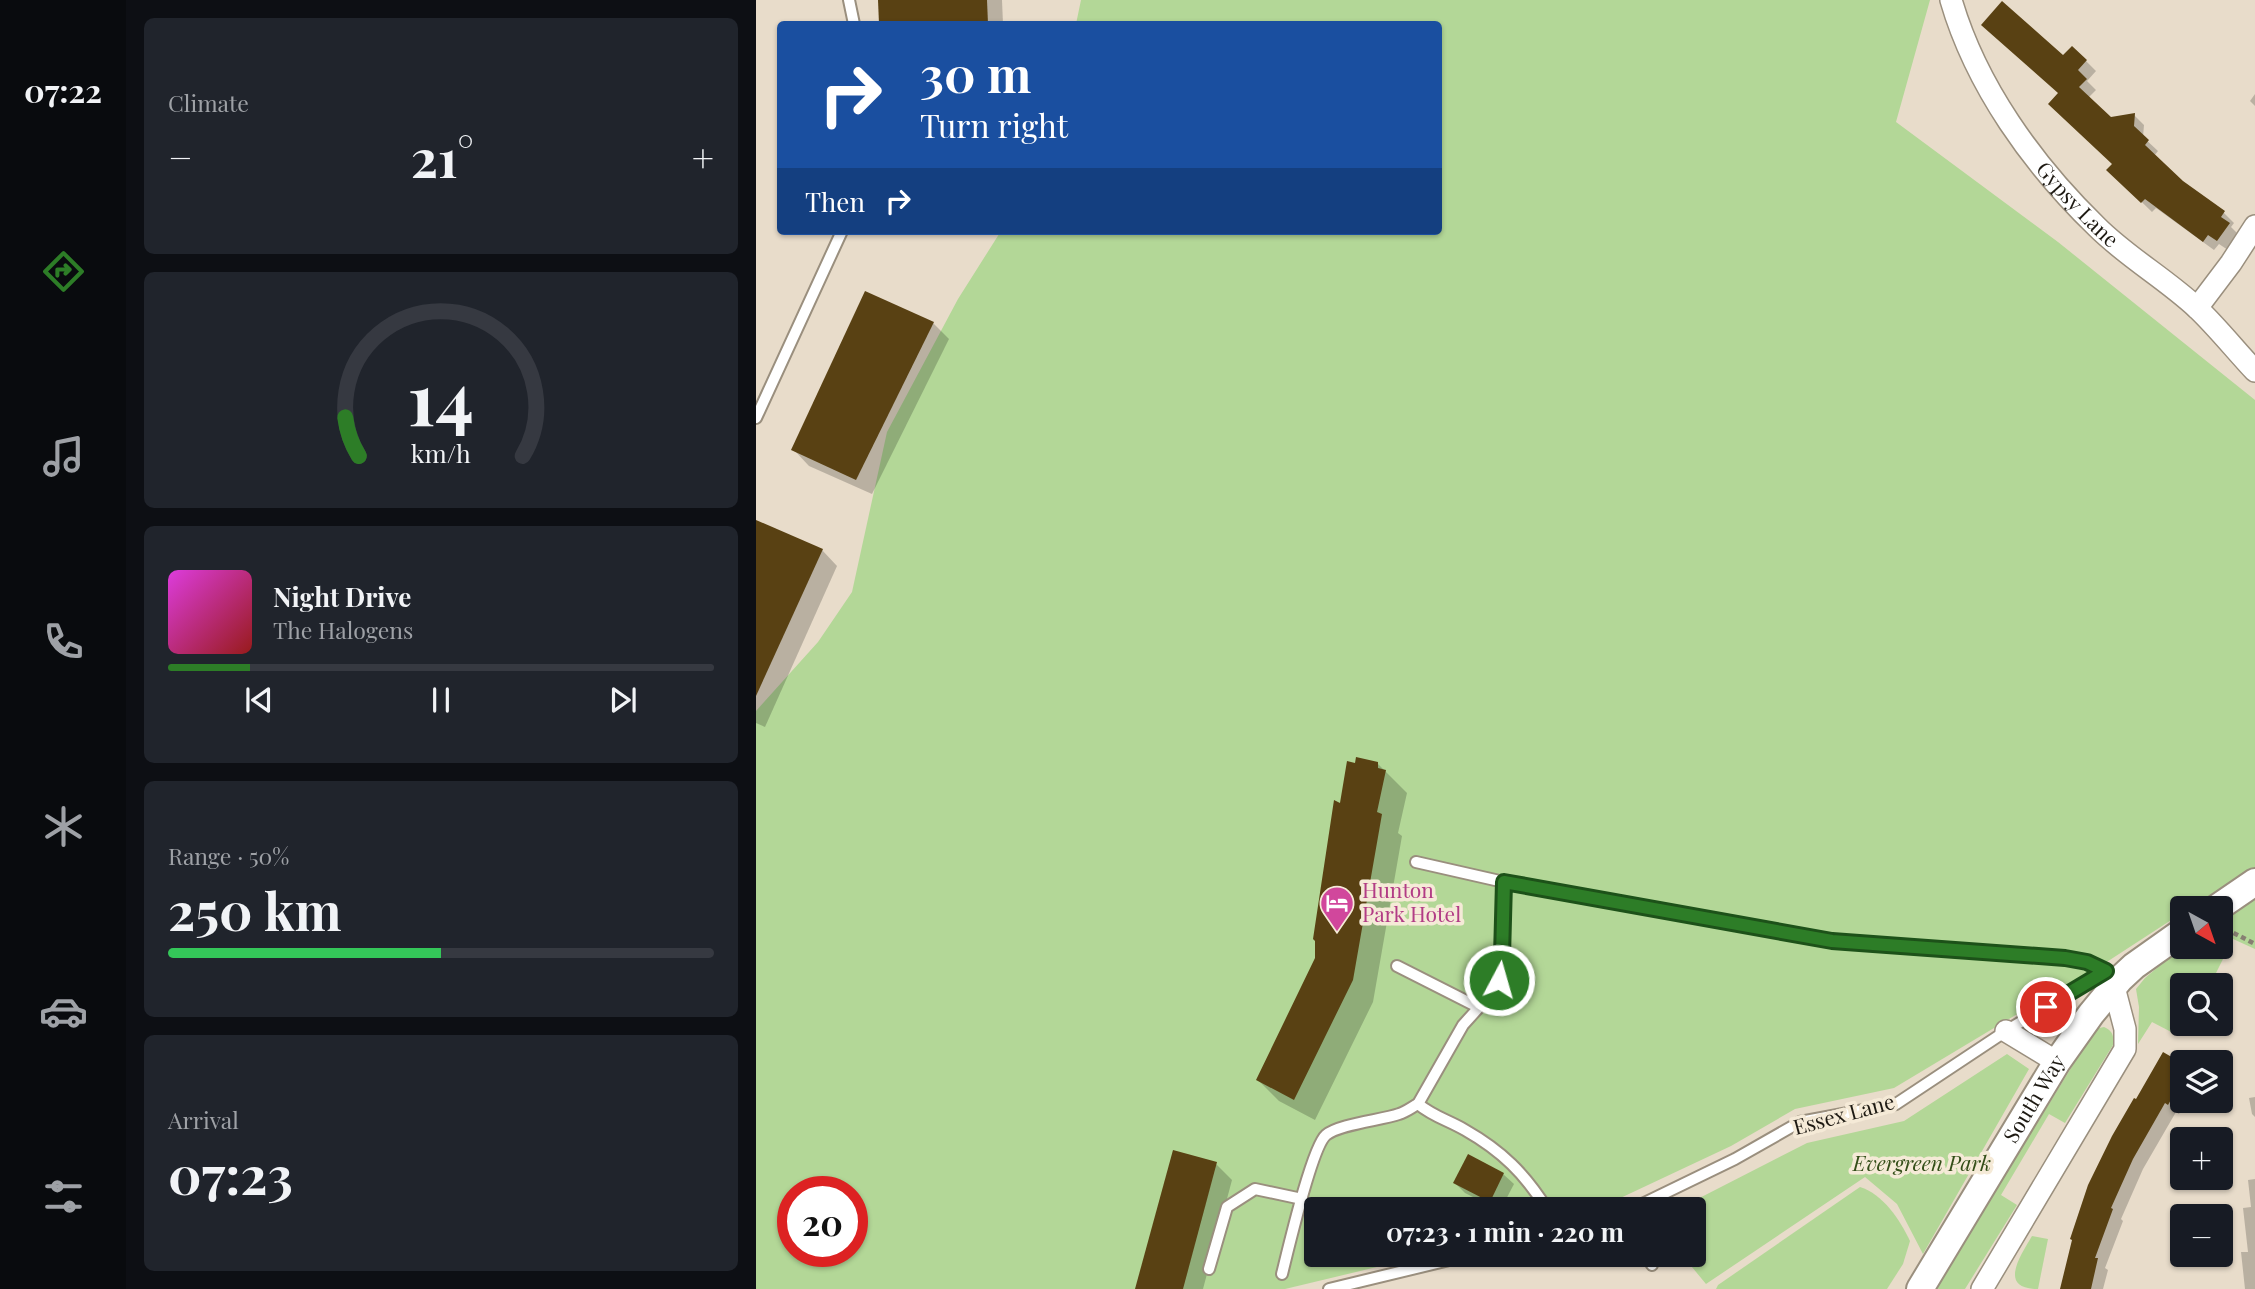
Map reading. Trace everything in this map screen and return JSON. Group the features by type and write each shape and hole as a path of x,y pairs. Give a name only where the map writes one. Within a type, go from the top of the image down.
{"street":[{"name":"Gypsy Lane","path":"1951,0 1978,71 2002,110 2066,195 2099,230 2197,308 2255,372"},
{"path":"2197,308 2255,226"},
{"path":"2233,897 2255,882"},
{"name":"South Way","path":"1920,1289 2057,1062 2118,976 2170,940"},
{"path":"1990,1287 2125,1049 2118,976"},
{"path":"2006,1031 2057,1062"}],"lane":[{"path":"849,0 854,21"},
{"path":"756,418 840,235"},
{"path":"1416,862 1504,882 1832,941 2065,958 2087,962 2118,976"},
{"path":"1282,1274 1302,1199 1320,1144 1327,1134 1400,1114 1418,1104 1463,1025 1491,994 1499,980 1504,882"},
{"path":"1397,966 1478,1007"},
{"name":"Essex Lane","path":"1657,1197 1735,1159 1800,1122 1896,1104 2006,1031 2118,976"},
{"path":"1418,1104 1434,1116 1465,1130 1513,1163 1540,1197"},
{"path":"1209,1269 1227,1207 1233,1202 1255,1189 1302,1199"},
{"path":"1329,1289 1420,1267"}],"path":[{"path":"2233,933 2255,944"}],"green space":[{"path":"1081,0 1930,0 1896,122 2058,242 2255,400 2255,867 2209,896 2170,896 2170,921 2099,967 1894,1088 1795,1109 1731,1146 1623,1197 1304,1197 1304,1267 1377,1267 1285,1289 756,1289 756,711 818,642 852,592 887,432 958,299 998,235 1442,235 1442,21 1077,21"},
{"path":"2255,897 2255,949 2233,939 2233,909"},
{"path":"2170,957 2223,959 2216,973 2170,973 2170,1031 2152,1022 2138,1044 2139,1007 2136,989"},
{"path":"2104,1027 2112,1034 2113,1045 2065,1123 2049,1114 2001,1195 2017,1205 1965,1289 1935,1289 2095,1029"},
{"name":"Evergreen Park","path":"2007,1054 2029,1069 1923,1254 1897,1204 1865,1177 1706,1284 1692,1267 1706,1267 1706,1197 1701,1197 1807,1143 1904,1121"},
{"path":"1860,1187 1883,1202 1896,1217 1910,1241 1903,1264 1887,1289 1716,1289 1718,1285"},
{"path":"2032,1236 2048,1239 2038,1289 2026,1288 2018,1283 2015,1277 2018,1261"}],"building":[{"path":"878,0 987,0 988,21 879,21"},
{"path":"2002,1 2063,55 2072,46 2087,60 2078,70 2087,79 2079,87 2111,117 2135,113 2134,126 2149,140 2145,145 2183,181 2225,211 2221,217 2230,223 2217,241 2208,235 2203,242 2145,199 2141,203 2106,170 2112,164 2048,104 2058,93 1981,25"},
{"path":"865,291 934,322 856,480 791,450"},
{"path":"756,520 823,549 756,696"},
{"name":"Hunton Park Hotel","path":"1356,757 1378,762 1378,768 1386,770 1377,812 1382,814 1353,980 1294,1100 1256,1080 1315,958 1313,939 1334,800 1340,803 1347,761 1355,763"},
{"path":"2163,1052 2170,1056 2170,1101 2168,1105 2165,1103 2133,1159 2111,1208 2113,1209 2095,1258 2098,1258 2091,1289 2060,1289 2072,1240 2070,1239 2088,1185 2112,1136 2134,1098 2136,1099"},
{"path":"1173,1150 1217,1162 1183,1289 1135,1289"},
{"path":"1468,1154 1504,1173 1492,1197 1480,1197 1453,1183"}],"place":[{"name":"Hunton Park Hotel","path":"1337,933"}],"route":[{"path":"1499,980 1504,882 1832,941 2065,958 2087,962 2106,971 2046,1007"}]}
